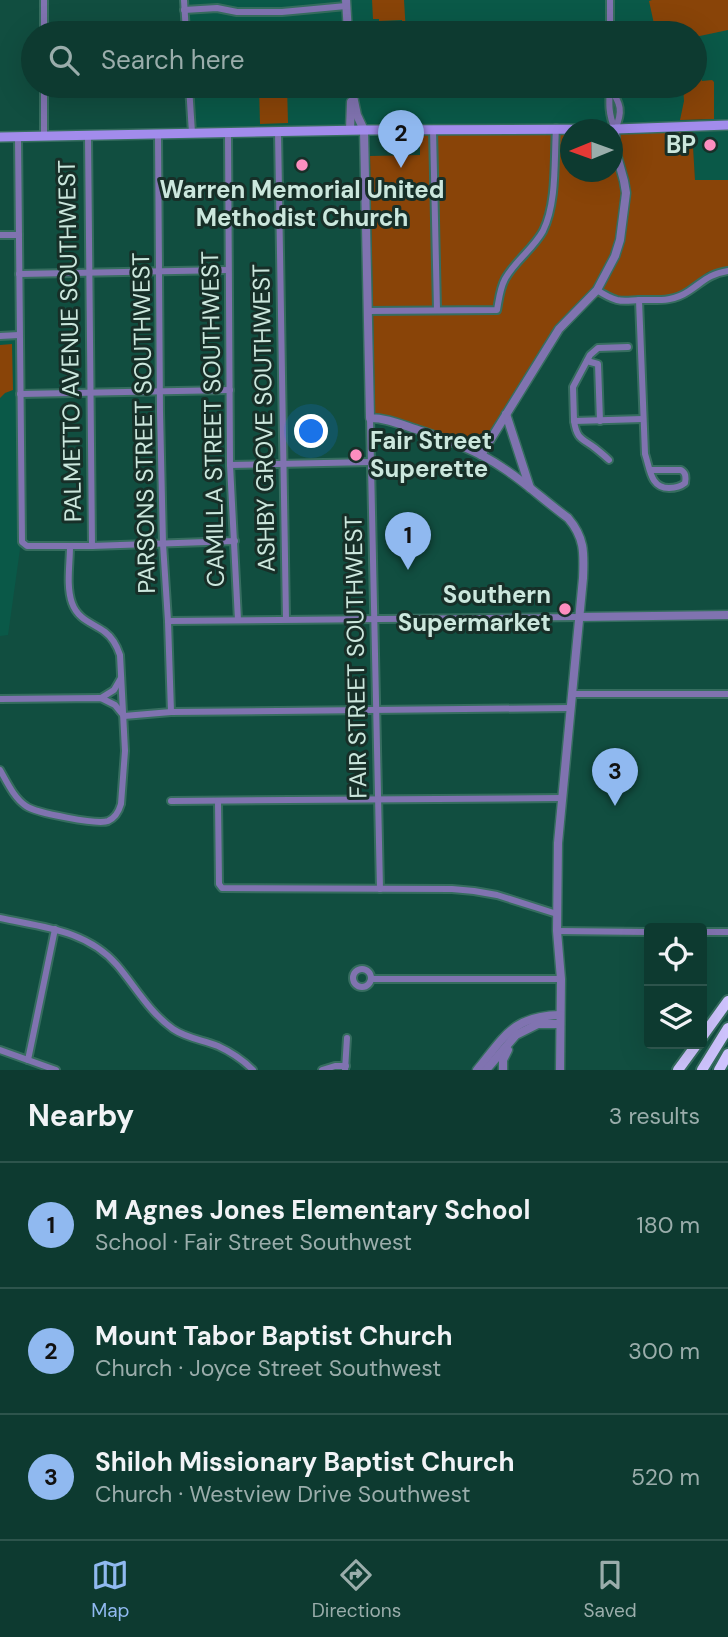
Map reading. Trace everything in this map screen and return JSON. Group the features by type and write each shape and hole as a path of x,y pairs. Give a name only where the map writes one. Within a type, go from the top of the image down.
{"highway":[{"path":"707,1030 728,1001"},
{"path":"702,1070 728,1028"},
{"path":"678,1070 693,1049"},
{"path":"719,1070 728,1054"}],"main road":[{"path":"623,129 728,125"},
{"path":"0,137 560,128"}],"street":[{"path":"44,0 44,21"},
{"path":"184,0 185,21"},
{"path":"610,0 610,21"},
{"path":"184,10 217,8 237,12 282,12 346,3 347,21"},
{"path":"44,98 44,136"},
{"path":"190,98 191,133"},
{"path":"349,130 351,98"},
{"name":"FAIR STREET SOUTHWEST","path":"354,98 364,130 380,889"},
{"path":"610,98 610,119"},
{"path":"617,98 620,119"},
{"path":"368,311 497,310 505,279 536,243 548,219 552,200 556,128"},
{"path":"433,129 437,310"},
{"name":"ASHBY GROVE SOUTHWEST","path":"278,131 286,619"},
{"name":"CAMILLA STREET SOUTHWEST","path":"228,132 230,464 238,620"},
{"name":"PARSONS STREET SOUTHWEST","path":"158,134 163,544 171,712"},
{"name":"PALMETTO AVENUE SOUTHWEST","path":"88,135 92,546"},
{"path":"18,136 22,542 24,545 34,546 92,546 235,541"},
{"path":"481,455 559,329 597,290 615,256 620,240 626,193 623,177"},
{"path":"0,235 19,235"},
{"path":"19,274 228,270"},
{"path":"597,290 626,301 663,301 675,299 707,277 728,271"},
{"path":"639,300 645,454 653,481 659,486 680,487 685,483 685,472 681,470 650,470"},
{"path":"0,336 19,335"},
{"path":"609,460 580,439 575,431 573,387 590,355 598,348 628,347"},
{"path":"587,361 598,364 600,421"},
{"path":"20,394 230,390"},
{"path":"506,414 531,488"},
{"path":"370,418 386,419 453,443 501,466 568,518 579,534 584,555 558,843 560,1070"},
{"path":"574,421 643,419"},
{"path":"230,464 371,462"},
{"path":"0,770 25,806 38,812 100,823 118,812 121,804 125,751 120,655 115,642 106,632 82,618 72,604 69,591 70,546"},
{"path":"168,621 728,615"},
{"path":"101,698 114,690 122,676"},
{"path":"572,694 728,694"},
{"path":"0,699 101,698 115,705 124,716"},
{"path":"124,716 171,712 571,708"},
{"path":"171,801 562,798"},
{"path":"218,800 219,884 222,888 452,889 496,895 557,915"},
{"path":"0,918 79,936 100,948 116,963 150,1008 175,1031 217,1046 237,1056 253,1070"},
{"path":"28,1060 55,929"},
{"path":"557,931 644,932"},
{"path":"707,932 728,932"},
{"path":"371,979 561,979"},
{"path":"478,1070 510,1029 521,1022 534,1017 560,1019"},
{"path":"486,1070 516,1035 538,1024 560,1019"},
{"path":"322,1070 335,1066 345,1068 347,1038"},
{"path":"503,1070 503,1060 511,1040"},
{"path":"0,1050 56,1070"}],"shaded area":[{"path":"182,0 728,0 728,126 623,127 623,119 560,119 560,128 364,130 353,98 707,98 707,21 184,21"},
{"path":"372,0 404,0 405,21 373,19"},
{"path":"728,0 728,30 707,34 707,21 653,21 649,1"},
{"path":"707,80 714,82 714,119 680,120 684,98 707,98"},
{"path":"190,98 352,98 355,132 192,132"},
{"path":"259,98 287,98 288,123 260,124"},
{"path":"728,129 728,180 695,180 692,130"},
{"path":"692,130 695,180 728,180 728,267 708,272 674,296 635,299 593,297 553,344 485,454 375,413 370,156 420,155 420,135 560,135 560,182 623,182 623,131"},
{"path":"19,335 21,542 8,635 0,636 0,336"},
{"path":"12,344 13,390 0,398 0,345"}],"place":[{"name":"BP","path":"710,145"},
{"name":"Warren Memorial United Methodist Church","path":"302,165"},
{"name":"Mount Tabor Baptist Church","path":"401,168"},
{"name":"Fair Street Superette","path":"356,455"},
{"name":"M Agnes Jones Elementary School","path":"408,570"},
{"name":"Southern Supermarket","path":"565,609"},
{"name":"Shiloh Missionary Baptist Church","path":"615,806"}]}
